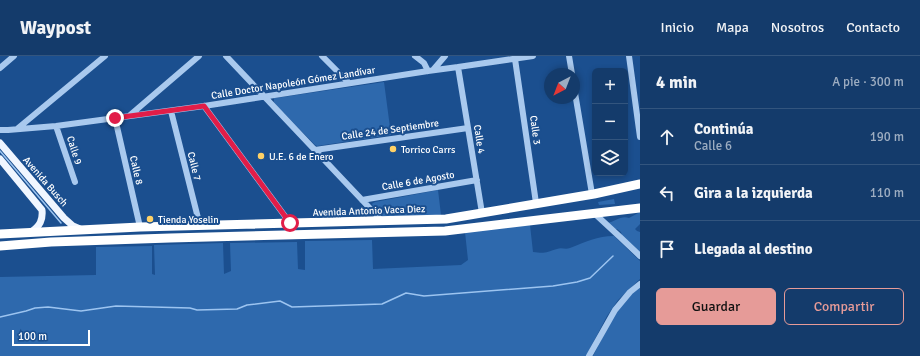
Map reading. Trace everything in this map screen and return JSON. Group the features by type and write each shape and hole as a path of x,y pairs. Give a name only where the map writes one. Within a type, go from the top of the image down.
{"highway":[{"name":"Avenida Antonio Vaca Diez","path":"0,234 80,229 446,219 592,194 640,184"},
{"path":"0,246 51,242 445,231 640,208"},
{"path":"170,238 175,235 199,234 201,231 200,226"}],"main road":[{"name":"Avenida Busch","path":"0,143 64,218 73,226 80,229"},
{"name":"Avenida Busch","path":"0,159 42,210 43,216 41,223 31,232"}],"street":[{"path":"0,68 14,56"},
{"path":"17,129 105,56"},
{"path":"129,117 199,56"},
{"path":"226,56 381,220"},
{"path":"322,56 349,83"},
{"path":"415,56 430,70 445,56"},
{"name":"Calle Doctor Napoleón Gómez Landívar","path":"0,130 56,126 129,117 529,56"},
{"path":"569,56 571,68"},
{"path":"629,56 640,137"},
{"name":"Calle 3","path":"515,59 536,203"},
{"name":"Calle 4","path":"458,67 482,213"},
{"path":"577,104 592,194"},
{"path":"204,106 290,223"},
{"name":"Calle 7","path":"171,111 200,226"},
{"name":"Calle 8","path":"115,118 140,227"},
{"name":"Calle 9","path":"56,126 75,182"},
{"name":"Calle 24 de Septiembre","path":"315,150 468,128"},
{"path":"0,143 3,134 8,130"},
{"name":"Calle 6 de Agosto","path":"362,200 477,180"},
{"path":"594,213 640,256"},
{"path":"589,356 615,310 630,292 640,284"}],"shaded area":[{"path":"384,82 391,135 317,146 274,102 274,98"},
{"path":"438,190 441,215 383,216 375,210 372,204 375,202"},
{"path":"614,199 615,204 599,205 598,202"},
{"path":"640,212 640,224 635,229 640,232 640,254 622,236 621,232 607,223 623,217 629,218"},
{"path":"530,225 533,252 543,253 559,248 568,249 597,238 614,236 640,261 640,279 618,300 607,316 586,356 0,356 0,277 96,275 96,247 152,246 152,274 155,275 154,245 223,243 224,274 231,271 230,243 297,242 298,269 305,270 305,241 372,240 373,269 461,265 468,260 465,232"},
{"path":"640,286 640,356 593,356 614,315 625,300"}],"waterway":[{"path":"0,151 61,223"},
{"path":"0,317 35,308 48,307 81,311 116,306 190,308 197,310 237,309 247,305 280,301 292,307 382,304 406,293 424,296 553,286 577,282 590,278 613,256"}],"place":[{"name":"Torrico Carrs","path":"393,149"},
{"name":"U.E. 6 de Enero","path":"261,156"},
{"name":"Tienda Yoselin","path":"150,219"}],"route":[{"path":"115,118 204,106 290,223"}]}
